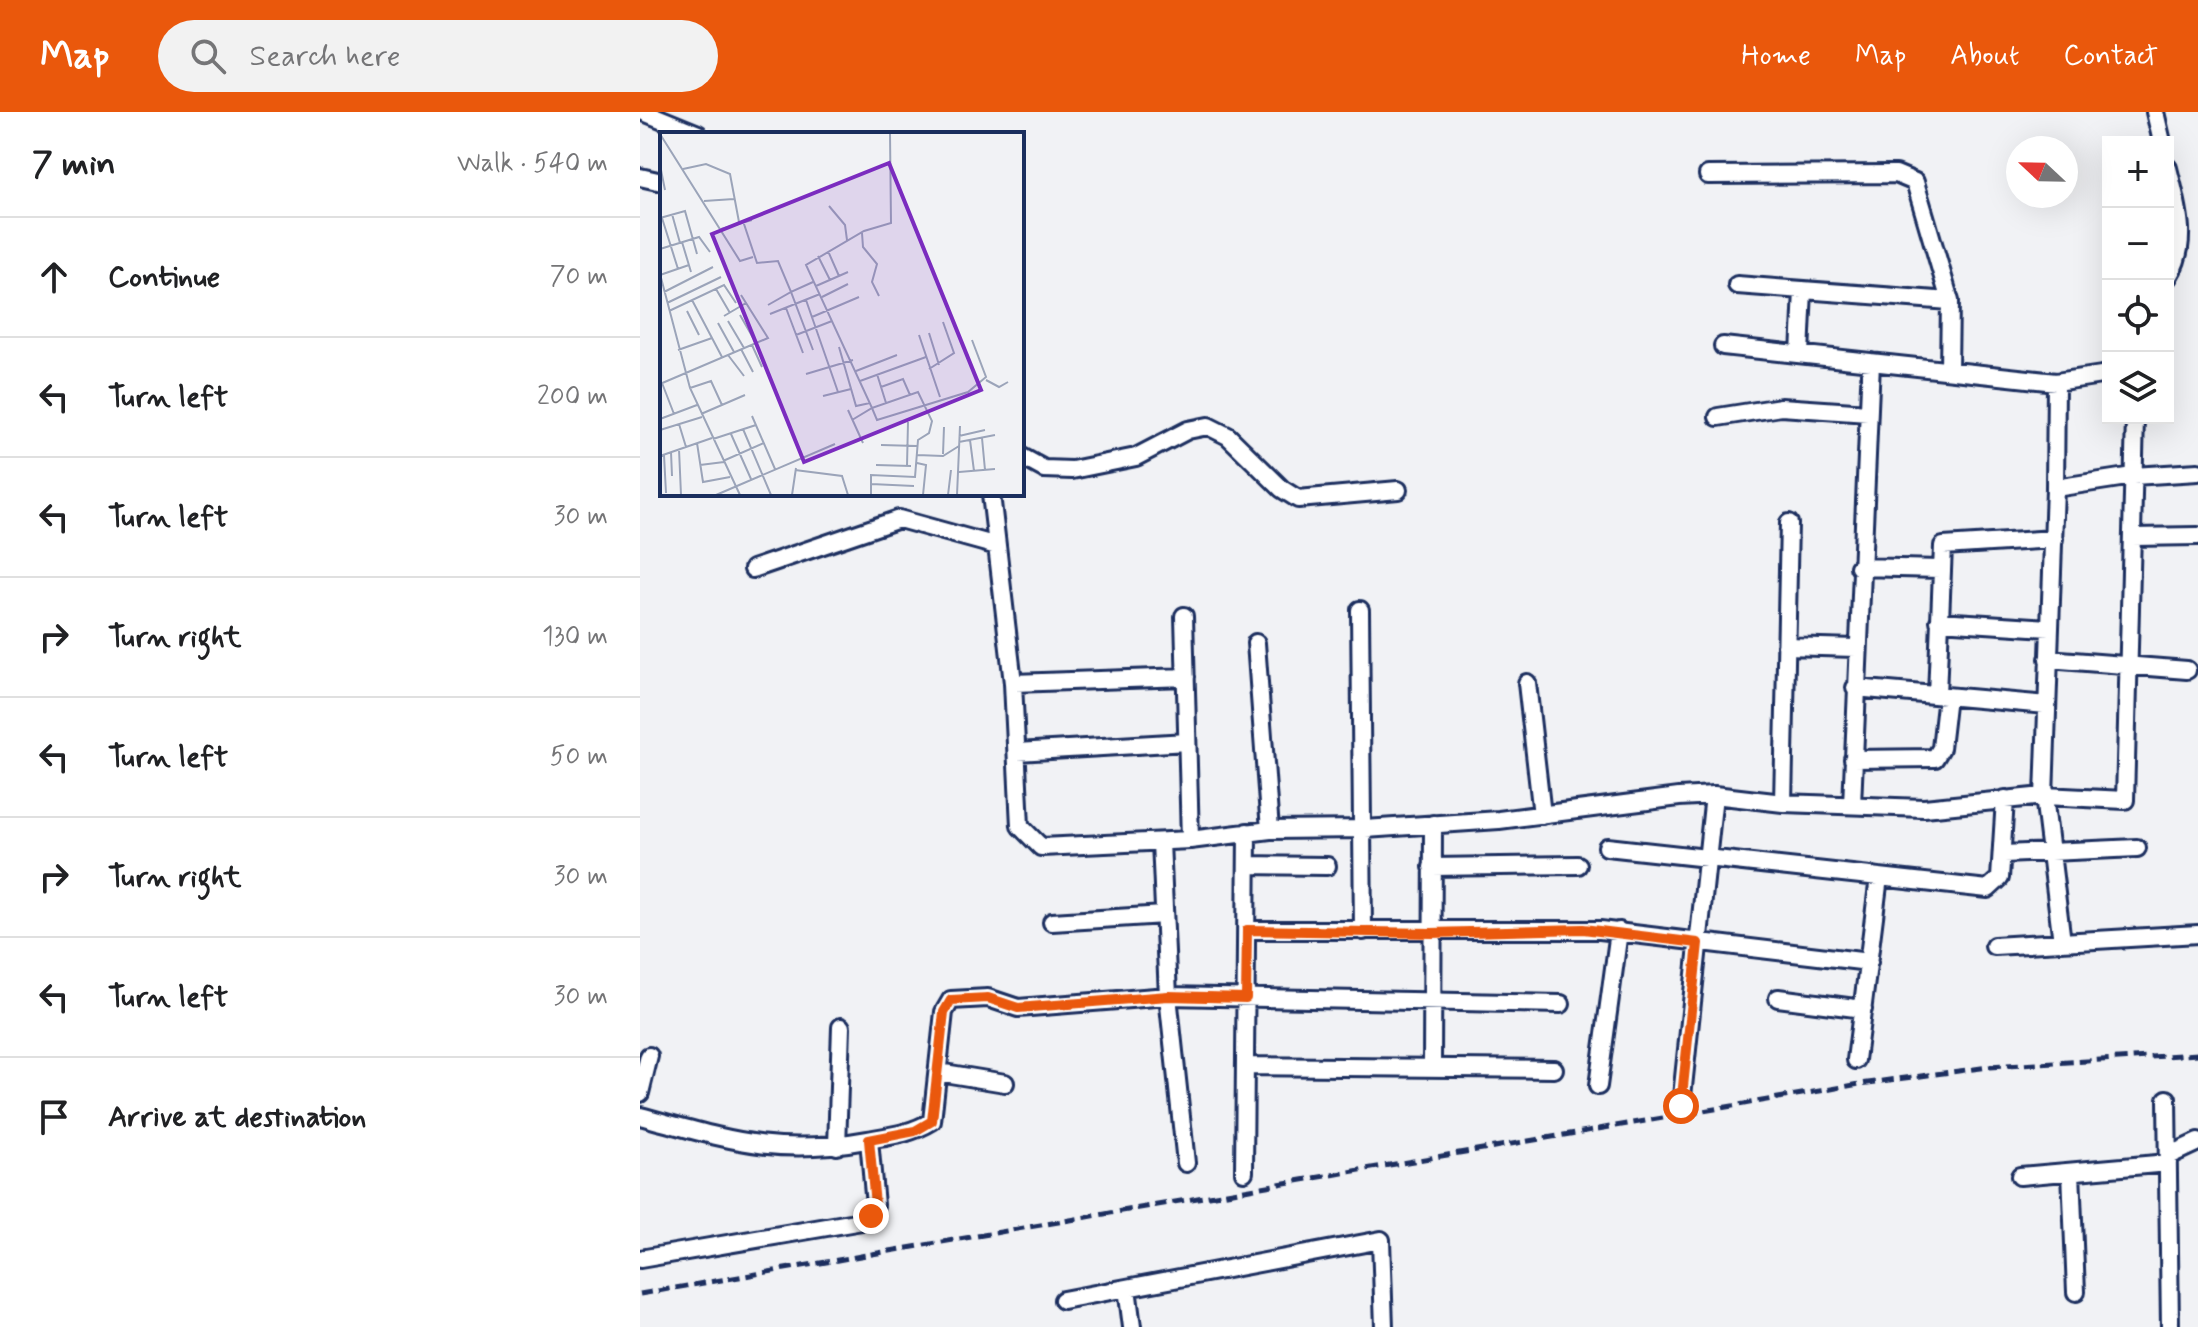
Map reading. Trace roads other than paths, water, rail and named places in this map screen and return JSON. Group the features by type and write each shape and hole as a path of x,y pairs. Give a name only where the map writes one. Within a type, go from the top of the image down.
{"street":[{"path":"644,112 693,132"},
{"path":"2155,112 2161,136"},
{"path":"1708,175 1907,176 1920,192 1950,301 1949,370"},
{"path":"640,177 660,182"},
{"path":"2174,198 2182,239 2180,255 2174,266"},
{"path":"1737,285 1950,301"},
{"path":"1800,354 1803,290"},
{"path":"1723,346 2056,382 2102,375"},
{"path":"1852,805 1859,567 1871,362"},
{"path":"2056,382 2054,539 2044,796 2062,942"},
{"path":"1718,417 1781,407 1868,413"},
{"path":"991,496 1013,683 1020,826 1041,847 1190,840 1270,830 1365,829 1433,824 1714,795 1783,803 1924,808 2044,796 2125,800 2135,424"},
{"path":"1024,458 1044,469 1072,470 1136,457 1188,430 1208,426 1228,436 1282,489 1298,499 1398,490"},
{"path":"2055,488 2133,476 2198,472"},
{"path":"753,569 899,519 997,546"},
{"path":"1783,803 1789,523"},
{"path":"2132,537 2198,536"},
{"path":"1853,759 1935,758 1941,748 1940,569 1941,552 1948,543 2054,539"},
{"path":"1859,567 1940,569"},
{"path":"1360,610 1365,829 1363,931"},
{"path":"1184,616 1190,840"},
{"path":"1939,621 2049,628"},
{"path":"1256,643 1270,830"},
{"path":"1786,646 1856,648"},
{"path":"2048,659 2187,670"},
{"path":"1013,683 1186,677"},
{"path":"1527,683 1542,815"},
{"path":"1855,688 2047,705"},
{"path":"1017,752 1187,742"},
{"path":"1681,1106 1714,795"},
{"path":"1607,847 1988,889 2000,878 2004,854 2005,799"},
{"path":"1432,1068 1433,824"},
{"path":"1244,1172 1247,832"},
{"path":"1161,842 1168,996 1186,1163"},
{"path":"2004,854 2137,848"},
{"path":"1247,865 1327,866"},
{"path":"1432,867 1578,865"},
{"path":"1856,1060 1879,877"},
{"path":"1052,922 1164,915"},
{"path":"1247,930 1432,933 1619,931 1869,962"},
{"path":"1598,1086 1619,931"},
{"path":"1994,946 2198,934"},
{"path":"640,1116 752,1146 783,1149 837,1146 915,1131 932,1121 944,1012 951,1000 988,998 1018,1008 1168,996 1561,1004"},
{"path":"1778,998 1863,1009"},
{"path":"837,1146 841,1027"},
{"path":"640,1093 649,1056"},
{"path":"1245,1066 1554,1069"},
{"path":"938,1072 1005,1083"},
{"path":"2164,1327 2170,1327 2167,1099"},
{"path":"640,1259 862,1221 871,1216 875,1205 869,1140"},
{"path":"2020,1176 2168,1160 2198,1142"},
{"path":"2071,1172 2076,1292"},
{"path":"1063,1300 1381,1240 1384,1327"},
{"path":"1127,1288 1132,1327"}],"railway":[{"path":"640,1294 1860,1084 1989,1067 2198,1054"}]}
